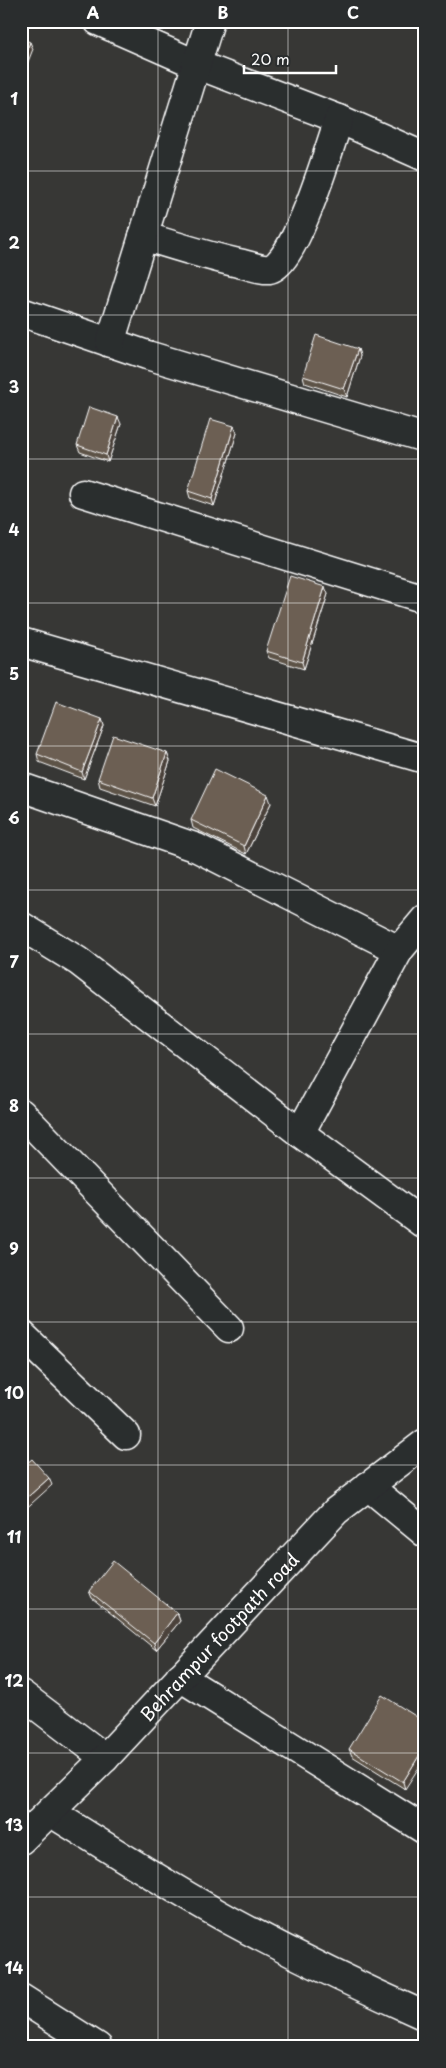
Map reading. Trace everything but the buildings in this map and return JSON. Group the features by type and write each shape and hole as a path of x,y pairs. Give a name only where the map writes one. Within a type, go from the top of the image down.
{"street":[{"path":"98,21 198,65 339,119 425,157"},
{"path":"110,343 198,65 210,21"},
{"path":"143,236 227,261 270,269 279,265 302,224 339,119"},
{"path":"21,312 110,343 425,438"},
{"path":"83,493 425,599"},
{"path":"21,642 425,759"},
{"path":"21,787 197,848 399,950"},
{"path":"300,1133 399,950 425,919"},
{"path":"21,926 78,961 300,1133 425,1225"},
{"path":"21,1113 229,1328"},
{"path":"21,1334 126,1435"},
{"name":"Behrampur footpath road","path":"21,1840 104,1758 336,1511 425,1442"},
{"path":"368,1486 425,1533"},
{"path":"180,1677 425,1830"},
{"path":"21,1694 104,1758"},
{"path":"50,1812 166,1884 233,1922 379,1996 425,2016"},
{"path":"21,1998 98,2047"}]}
